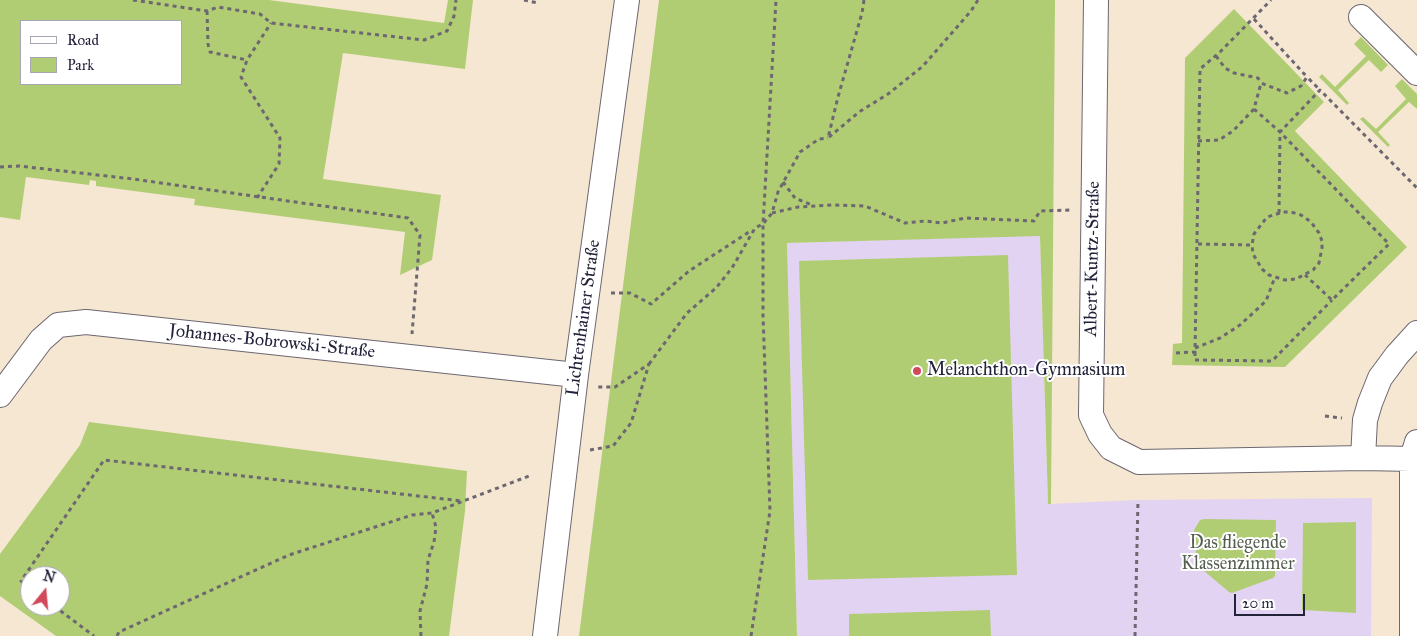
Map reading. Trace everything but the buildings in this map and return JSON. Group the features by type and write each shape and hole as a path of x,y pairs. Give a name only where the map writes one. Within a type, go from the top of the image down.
{"street":[{"name":"Lichtenhainer Straße","path":"545,636 576,381 627,0"},
{"name":"Albert-Kuntz-Straße","path":"1096,0 1091,415 1100,434 1111,448 1138,462 1363,458 1415,450"},
{"path":"1362,18 1417,73"},
{"name":"Johannes-Bobrowski-Straße","path":"0,395 41,340 58,325 86,322 576,381"},
{"path":"1363,458 1365,420 1380,378 1417,333"},
{"path":"1414,630 1415,450"}],"path":[{"path":"133,0 207,11 218,7 260,14 271,23 424,40 446,30 454,16 456,0"},
{"path":"524,0 538,3"},
{"path":"751,636 770,511 763,315 763,224 776,0"},
{"path":"828,138 864,0"},
{"path":"588,293 630,293 651,304 689,271 763,224 772,213 778,192 800,152 819,139 828,138 859,112 888,94 923,66 971,11 978,0"},
{"path":"1254,109 1280,132 1389,244 1272,361 1195,360 1200,69 1216,56 1271,0"},
{"path":"207,11 210,52 247,60"},
{"path":"1254,19 1307,77 1417,188"},
{"path":"257,198 279,164 280,138 241,76 247,60 271,23"},
{"path":"1216,56 1225,68 1234,73 1258,78 1261,83 1287,93 1301,86 1307,77"},
{"path":"1198,141 1219,140 1233,132 1254,109 1261,83"},
{"path":"1279,213 1280,132 1320,90"},
{"path":"0,168 19,166 114,176 257,198 408,218 420,235 412,335"},
{"path":"783,182 795,198 814,206"},
{"path":"772,213 798,207 865,206 905,223 925,221 942,223 965,218 1034,221 1040,211 1061,210"},
{"path":"1291,212 1301,215 1311,222 1322,241 1319,264 1305,275 1290,280 1269,275 1257,262 1252,245 1254,234 1267,217 1291,212"},
{"path":"576,381 615,387 649,364 687,313 716,288 732,268 754,228"},
{"path":"1198,244 1252,245"},
{"path":"1305,275 1332,300"},
{"path":"1176,353 1195,350 1220,338 1240,325 1266,302 1275,277"},
{"path":"564,475 590,449 613,446 619,439 631,423 649,364"},
{"path":"32,566 104,460 462,501"},
{"path":"116,636 119,632 289,555 412,515 432,513 529,476"},
{"path":"1135,636 1138,500"},
{"path":"421,636 420,611 427,584 428,560 434,542 436,527 432,513"},
{"path":"67,616 94,636"}],"shaded area":[{"name":"Melanchthon-Gymnasium","path":"1040,235 1048,504 1138,500 1372,498 1371,636 797,636 787,243"}],"green space":[{"path":"0,0 269,0 444,23 448,0 473,0 465,69 343,53 323,179 441,195 432,260 400,275 405,232 194,205 195,199 96,186 96,181 90,180 89,185 26,177 20,220 0,217"},
{"path":"659,0 1055,0 1051,504 1048,504 1040,236 787,243 797,636 579,636"},
{"path":"1234,9 1324,102 1295,131 1407,247 1285,367 1172,365 1173,344 1182,343 1185,58"},
{"path":"1361,37 1388,65 1381,72 1369,60 1338,90 1349,103 1347,105 1319,77 1322,74 1335,87 1366,56 1354,44"},
{"path":"1402,79 1417,94 1417,109 1409,102 1378,132 1390,145 1388,147 1360,119 1363,117 1376,129 1406,99 1395,86"},
{"path":"1008,255 1017,575 808,580 799,261"},
{"path":"89,422 467,471 465,511 449,636 56,636 28,616 70,616 70,566 20,566 20,610 0,596 0,554 80,445"},
{"name":"Das fliegende Klassenzimmer","path":"1200,520 1276,520 1275,576 1232,593 1229,592 1197,565 1194,530"},
{"path":"1356,522 1356,613 1302,610 1303,523"},
{"path":"990,610 991,636 849,636 849,614"}],"place":[{"name":"Melanchthon-Gymnasium","path":"917,371"}]}
